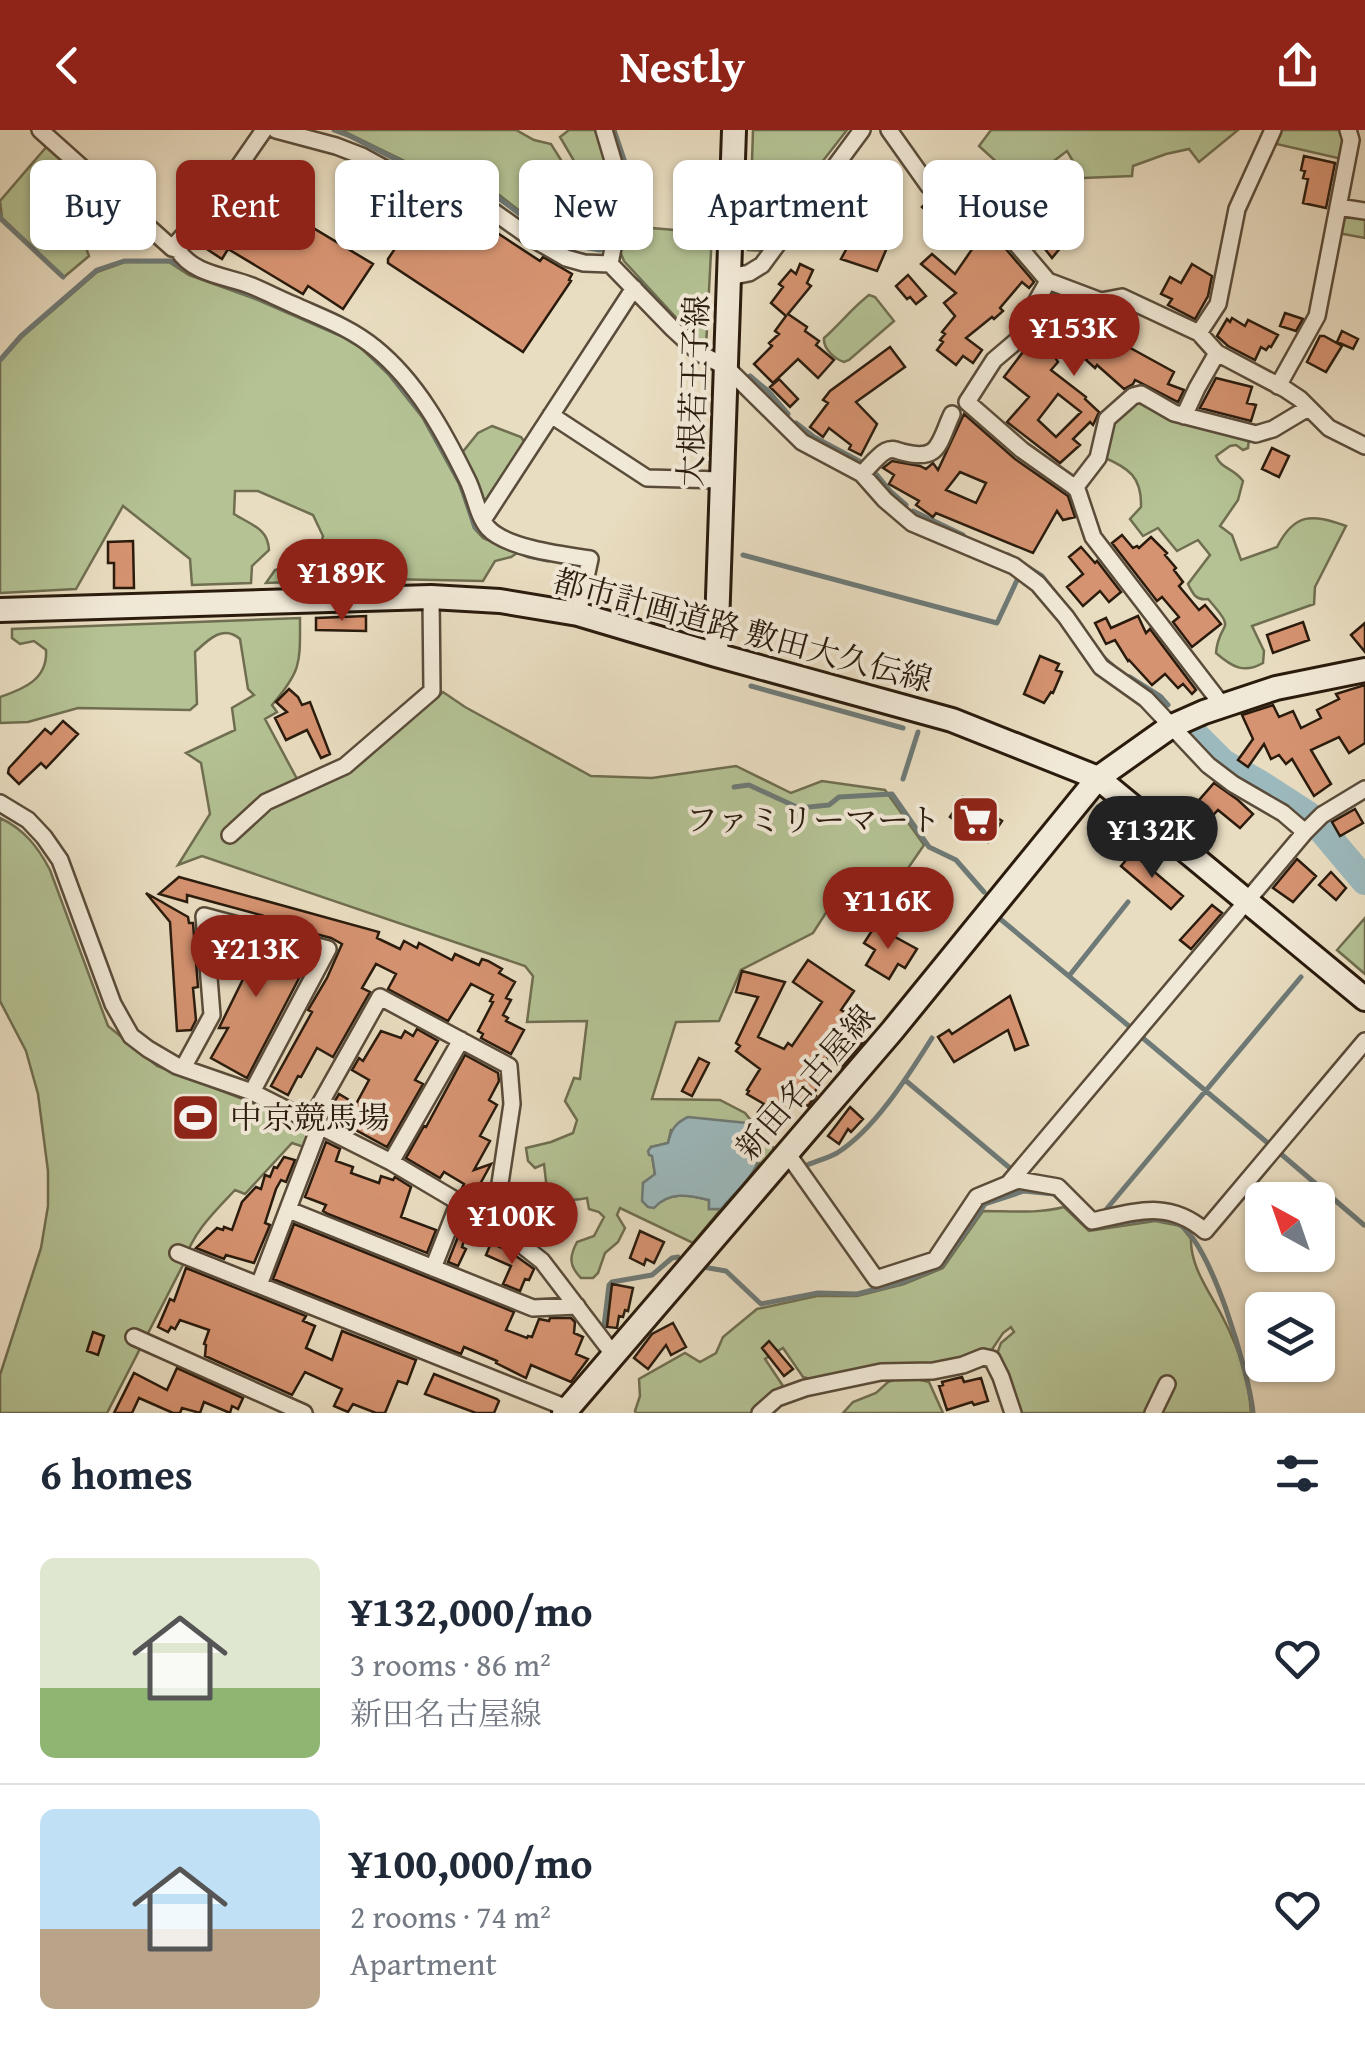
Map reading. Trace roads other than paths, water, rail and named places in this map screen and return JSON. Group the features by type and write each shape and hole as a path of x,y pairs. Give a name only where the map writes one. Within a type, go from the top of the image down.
{"street":[{"path":"40,130 178,250 184,260 334,322 377,349 427,406 490,530 532,550 590,560 578,614"},
{"path":"172,248 214,202 264,130"},
{"path":"276,130 336,146 417,186 473,201 566,258 610,264 699,353 726,367 802,442 862,474 912,523 1014,566 1038,584 1101,667 1146,699 1208,765 1307,830"},
{"path":"604,130 622,194 610,264"},
{"name":"大根若王子線","path":"716,655 734,130"},
{"path":"729,277 749,273 762,264 862,130"},
{"path":"890,130 928,185 948,180 969,207 1007,233 1048,282 1101,301 1122,297 1199,333 1217,352 1300,399 1328,428 1365,446"},
{"path":"1199,333 1218,304 1237,209 1274,130"},
{"path":"1278,386 1317,316 1350,140 1348,130"},
{"path":"1338,207 1365,211"},
{"path":"1048,282 1030,313 1028,332 994,360 967,402 1022,450 1076,488 1093,537 1222,706"},
{"path":"483,520 634,288"},
{"path":"1184,416 1217,352"},
{"path":"1076,488 1098,458 1106,419 1133,396 1141,394 1174,414 1256,434 1308,408"},
{"path":"862,474 886,450 927,456 936,448 952,414"},
{"path":"552,415 647,478 722,480"},
{"path":"230,835 266,802 345,766 432,692 431,596"},
{"name":"都市計画道路 敷田大久伝線","path":"0,610 431,596 500,601 578,614 952,720 1098,778"},
{"name":"新田名古屋線","path":"565,1411 892,1031 1098,778 1170,727 1291,684 1365,670"},
{"path":"1098,778 1365,1000"},
{"path":"1009,1183 1307,830 1321,816 1365,789"},
{"path":"0,803 28,820 60,860 113,1004 131,1036 183,1068 252,1092 315,1122 392,1162 494,1224 542,1262 613,1354"},
{"path":"183,1068 212,1015 204,916 328,949 252,1092"},
{"path":"259,1285 288,1210 315,1122 380,997 508,1066 512,1104 494,1224"},
{"path":"392,1162 461,1040"},
{"path":"787,1152 876,1279 935,1260 977,1198 1018,1180 1058,1187 1092,1221 1154,1209 1174,1212 1205,1231 1365,1041"},
{"path":"434,1268 459,1202"},
{"path":"288,1210 533,1308 577,1306"},
{"path":"178,1253 565,1411"},
{"path":"134,1337 304,1413"},
{"path":"760,1413 777,1398 806,1388 881,1372 948,1368 983,1357 992,1359 1013,1413"},
{"path":"1153,1413 1167,1384"}],"water":[{"path":"688,1117 747,1123 760,1147 755,1169 721,1209 709,1209 709,1200 687,1196 648,1207 642,1201 643,1183 655,1174 648,1151 668,1143 674,1127"}],"waterway":[{"path":"334,130 415,169 478,186 519,214"},
{"path":"614,130 624,160"},
{"path":"0,215 63,277"},
{"path":"0,360 21,336 97,270 124,261 171,261 200,277"},
{"path":"637,280 683,329"},
{"path":"215,282 339,333"},
{"path":"365,349 424,416 461,484 475,527 492,540"},
{"path":"750,376 788,414"},
{"path":"796,423 861,462"},
{"path":"877,475 906,505"},
{"path":"913,511 963,535"},
{"path":"516,551 548,560"},
{"path":"743,555 997,623 1018,578"},
{"path":"1008,555 1042,576 1082,627"},
{"path":"572,596 580,565 574,564"},
{"path":"1103,657 1116,669"},
{"path":"1130,677 1168,705"},
{"path":"751,686 903,728"},
{"path":"903,779 918,732"},
{"path":"1194,734 1223,763 1311,817 1365,881"},
{"path":"734,787 749,785 799,808 829,805 839,797 892,794 929,847 956,860 984,892"},
{"path":"1069,976 1128,902"},
{"path":"999,918 1130,1027"},
{"path":"1104,1212 1301,977"},
{"path":"807,1165 837,1153 864,1130 890,1101 932,1038"},
{"path":"1144,1039 1269,1144"},
{"path":"905,1080 1011,1169"},
{"path":"1281,1154 1364,1225"},
{"path":"703,1267 726,1271 761,1304 818,1293 857,1294 903,1282 941,1266 985,1204 1024,1191 1054,1194 1064,1204"},
{"path":"1100,1227 1158,1219 1176,1223 1189,1233 1215,1279 1226,1309 1253,1413"},
{"path":"604,1326 612,1282 652,1275 678,1257"}],"place":[{"name":"ファミリーマート","path":"976,819"},
{"name":"中京競馬場","path":"195,1117"}]}
